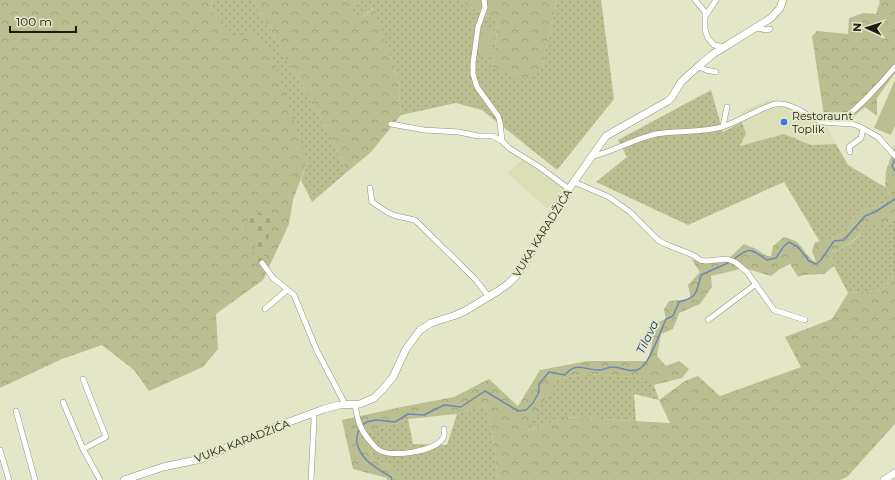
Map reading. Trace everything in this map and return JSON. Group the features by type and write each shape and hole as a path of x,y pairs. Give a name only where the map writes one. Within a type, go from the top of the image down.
{"street":[{"path":"484,0 485,7 475,43 473,74 479,92 498,116 502,141"},
{"path":"695,0 706,15"},
{"path":"716,0 706,15 705,30 708,38 714,45 725,47"},
{"name":"VUKA KARADŽIĆA","path":"124,480 163,467 201,459 270,429 334,406 355,404 369,400 383,389 393,377 409,343 420,330 426,325 435,321 456,315 489,297 508,284 516,276 557,206 606,136 668,101 681,82 698,66 725,47 757,28 780,8 782,0"},
{"path":"757,28 766,30 770,29"},
{"path":"698,66 706,70 716,72"},
{"path":"831,123 838,121 857,107 895,67"},
{"path":"590,157 610,152 654,135 679,131 711,129 723,126 775,104 790,106 823,123 852,124 864,129 878,137 894,156"},
{"path":"723,126 727,106"},
{"path":"726,113 733,111"},
{"path":"391,124 424,130 460,132 478,136 493,136 502,141 509,148 542,168 569,189"},
{"path":"850,152 849,147 861,138 864,129"},
{"name":"VUKA KARADŽIĆA","path":"574,182 609,197 630,212 658,240 665,244 692,255 700,260 733,261 747,272 774,310 805,320"},
{"path":"370,188 372,202 396,216 415,220 475,279 489,297"},
{"path":"262,263 273,278 294,295 315,348 345,404"},
{"path":"708,320 756,284"},
{"path":"265,309 287,290"},
{"path":"83,378 106,437 83,450"},
{"path":"64,402 83,450 100,480"},
{"path":"355,404 363,434 382,452 420,452 429,448 443,438 444,429"},
{"path":"16,411 35,480"},
{"path":"310,480 314,420 313,413"},
{"path":"0,450 2,464 9,480"},
{"path":"884,480 895,473"}],"shaded area":[{"name":"Restoraunt Toplik","path":"771,99 798,107 823,118 836,144 811,145 784,134 740,147 746,134 742,122 741,112"},
{"path":"523,159 565,189 550,211 507,173"}],"green space":[{"path":"0,0 211,0 212,11 235,37 255,31 274,59 307,162 293,200 289,224 263,280 216,314 218,349 203,367 149,391 134,370 102,345 62,359 0,388"},
{"path":"211,0 253,0 330,135 347,172 312,202 301,180 307,162 235,38 212,11"},
{"path":"253,0 364,0 348,8 357,21 374,8 398,78 401,115 371,152 347,172 330,135"},
{"path":"364,0 461,0 462,2 498,22 493,68 542,67 557,0 601,0 614,99 557,170 482,110 456,103 401,115 398,78 373,8 357,21 347,8"},
{"path":"461,0 557,0 542,67 523,80 493,68 498,22 462,2"},
{"path":"878,0 895,0 895,73 877,98 877,116 865,107 853,117 824,116 812,36 817,31 848,34 849,18 863,13 876,14 880,1"},
{"path":"483,28 495,30 491,56 479,54"},
{"path":"895,80 895,126 891,135 874,128"},
{"path":"711,90 723,132 742,122 746,134 740,146 784,134 811,145 836,144 848,165 885,187 891,197 885,203 862,210 858,213 855,216 849,230 829,240 820,242 784,182 688,225 596,182 627,157 618,140"},
{"path":"895,145 895,217 885,224 865,224 855,239 830,253 834,266 824,274 803,275 798,277 790,264 771,276 744,268 711,276 712,287 700,304 679,313 673,329 661,334 657,356 666,366 679,361 689,369 682,378 654,385 648,378 588,374 557,379 525,432 564,417 670,423 659,400 685,381 698,376 720,396 801,367 785,337 832,319 848,293 882,290 895,276 895,424 847,477 840,480 498,480 494,444 485,405 457,414 408,419 365,433 373,460 394,467 403,480 387,480 387,478 353,469 342,420 454,397 489,379 518,406 540,370 588,361 648,361 656,323 666,319 664,309 669,301 691,299 688,285 700,272 692,260 727,260 744,244 767,256 771,256 773,246 784,237 797,242 813,261 816,262 812,251 815,242 829,240 849,230 855,216 858,213 862,210 885,203 891,197 885,187 886,171"},
{"path":"251,208 273,220 262,263 251,262 258,237 245,230"},
{"path":"895,217 895,276 882,290 848,293 834,266 830,253 851,243 859,235 865,224 885,224"},
{"path":"588,374 648,378 654,385 659,400 634,394 636,421 565,417 524,432 557,379"},
{"path":"485,405 494,444 498,480 403,480 394,467 373,460 365,433 408,419 413,444 447,445 457,414"}],"waterway":[{"name":"Tilava","path":"895,158 892,166 895,171"},
{"name":"Tilava","path":"733,260 746,251 753,251 767,260 776,258 784,246 789,242 798,247 809,261 816,264 821,260 834,241 844,240 865,216 875,212 895,199"},
{"name":"Tilava","path":"362,425 376,420 395,422 408,414 424,415 444,405 461,407 485,391 518,411 526,410 533,403 539,392 539,384 549,372 565,375 573,368 577,367 594,370 612,367 633,371 640,369 646,362 656,344 666,319 673,316 679,302 693,296 701,275 730,262"},
{"name":"Tilava","path":"360,428 357,435 357,443 362,455 375,467 391,477 392,480"}],"place":[{"name":"Restoraunt Toplik","path":"784,122"}]}
